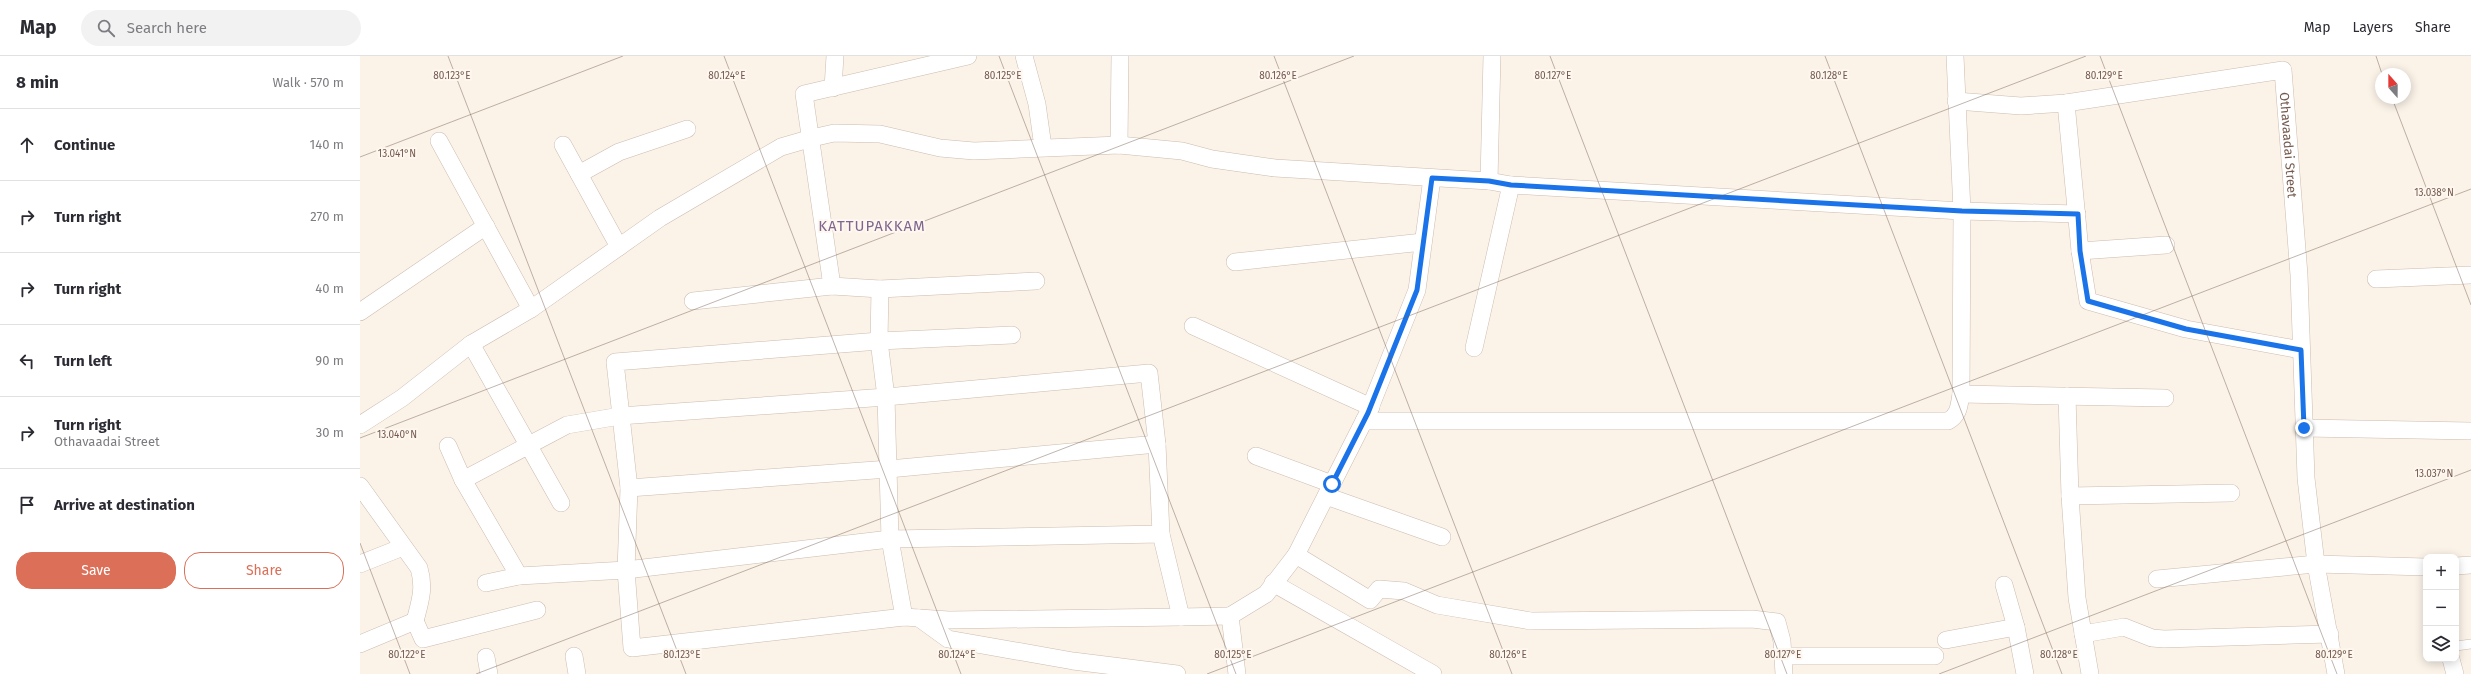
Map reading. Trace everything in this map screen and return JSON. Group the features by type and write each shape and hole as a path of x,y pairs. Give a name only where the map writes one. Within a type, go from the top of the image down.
{"street":[{"path":"833,88 835,56"},
{"path":"832,286 812,138 804,94 968,56"},
{"path":"1024,56 1037,104 1043,147"},
{"path":"1119,145 1120,56"},
{"path":"1489,181 1492,56"},
{"path":"1193,326 1367,414 1948,421 1955,417 1958,411 1961,394 1962,211 1955,56"},
{"name":"Othavaadai Street","path":"2066,103 2283,70 2296,220 2301,350"},
{"path":"1956,101 2021,106 2066,103 2078,214 2080,251 2088,301 2186,329 2301,350 2306,478 2316,564 2330,634 2336,674"},
{"path":"579,174 619,152 687,129"},
{"path":"360,425 402,398 471,344 531,309 660,218 725,178 781,147 834,133 880,134 940,148 974,151 1119,145 1182,150 1212,159 1274,168 1489,181 1511,185 1962,211 2078,214"},
{"path":"439,141 531,309"},
{"path":"563,145 619,247"},
{"path":"1012,335 879,341 615,362 629,488 626,570 632,648 912,617 949,620 1230,616 1266,594 1296,555 1367,414 1417,290 1432,178"},
{"path":"1474,348 1511,185"},
{"path":"360,312 486,226"},
{"path":"1235,262 1423,242"},
{"path":"2080,251 2166,245"},
{"path":"2376,279 2471,276"},
{"path":"693,301 832,286 880,289 1036,281"},
{"path":"880,289 879,341 886,397 890,540 912,617 948,640 1074,661 1177,674"},
{"path":"471,344 561,503"},
{"path":"463,480 567,425 620,416 886,397 1149,372 1157,444 1161,534 1181,617"},
{"path":"1961,394 2165,398"},
{"path":"2067,396 2070,496 2077,598 2090,674"},
{"path":"2304,428 2471,431"},
{"path":"629,488 889,469 1157,444"},
{"path":"448,446 463,480 519,576"},
{"path":"1256,456 1329,490 1442,537"},
{"path":"360,486 419,568 423,581 415,621 422,639 537,610"},
{"path":"2070,496 2231,493"},
{"path":"486,584 519,576 626,570 890,540 1161,534"},
{"path":"360,564 403,547"},
{"path":"1296,555 1370,600 1380,589 1404,591 1437,605 1531,621 1752,619 1777,622 1783,656 1784,674"},
{"path":"2157,578 2316,564 2423,569"},
{"path":"2459,566 2471,565"},
{"path":"1273,584 1432,674"},
{"path":"2004,584 2016,628 2025,674"},
{"path":"1230,616 1237,674"},
{"path":"360,644 415,621"},
{"path":"2083,634 2124,627 2152,638 2164,639 2330,634"},
{"path":"1946,640 2016,628"},
{"path":"574,656 577,674"},
{"path":"1783,656 1935,656"},
{"path":"486,657 489,674"},
{"path":"2452,662 2455,674"}],"lane":[{"path":"2459,646 2471,644"}],"district":[{"name":"KATTUPAKKAM","path":"872,226"}],"route":[{"path":"1332,484 1368,413 1417,290 1432,178 1489,181 1511,185 1962,211 2078,214 2080,251 2088,301 2186,329 2301,350 2304,428"}]}
